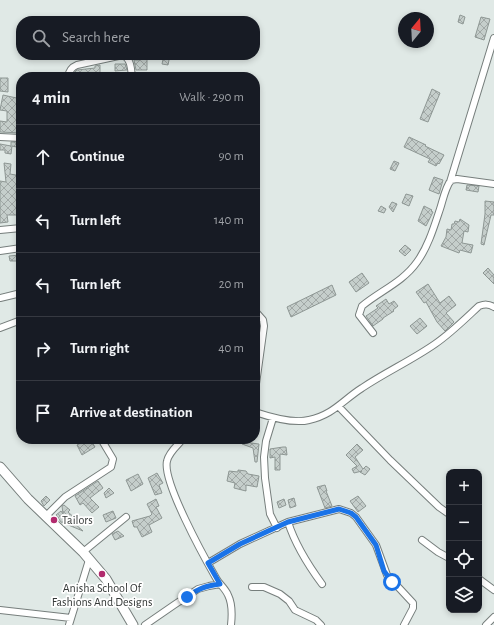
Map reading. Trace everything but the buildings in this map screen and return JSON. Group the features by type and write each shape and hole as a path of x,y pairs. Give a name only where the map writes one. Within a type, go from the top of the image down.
{"street":[{"path":"373,333 359,315 362,306 409,272 425,248 437,220 450,182 494,38"},
{"path":"70,72 72,67 77,65 100,60"},
{"path":"128,60 131,72"},
{"path":"0,137 16,138"},
{"path":"450,182 457,179 494,184"},
{"path":"0,230 16,228"},
{"path":"0,251 16,249"},
{"path":"0,298 16,294"},
{"path":"260,414 273,418 306,421 321,417 339,407 361,388 436,344 479,306 489,304 494,307"},
{"path":"260,317 263,320 264,326 260,355"},
{"path":"0,328 16,322"},
{"path":"339,407 401,470 446,512"},
{"path":"273,418 266,441 265,464 270,514 276,528"},
{"path":"46,517 65,497 111,467 113,459 104,444"},
{"path":"178,444 169,454 167,461 167,474 190,528 220,584 228,594 231,602 231,625"},
{"path":"0,467 106,579 133,625"},
{"path":"208,563 240,544 288,522 339,509 351,513 356,517 376,545 387,575 413,602 413,608 404,625"},
{"path":"82,552 126,517"},
{"path":"288,522 292,534 306,561 322,584"},
{"path":"422,540 446,556"},
{"path":"69,625 89,560"},
{"path":"482,581 494,590"},
{"path":"145,625 198,589 220,584"},
{"path":"252,587 264,586 280,594 289,600 295,610 316,620 321,625"},
{"path":"0,610 71,618"},
{"path":"486,625 494,617"}],"place":[{"name":"Tailors","path":"54,520"},
{"name":"Anisha School Of Fashions And Designs","path":"102,574"}],"route":[{"path":"187,597 198,589 220,584 208,563 240,544 288,522 339,509 346,510 356,517 376,545 384,571 392,582"}]}
